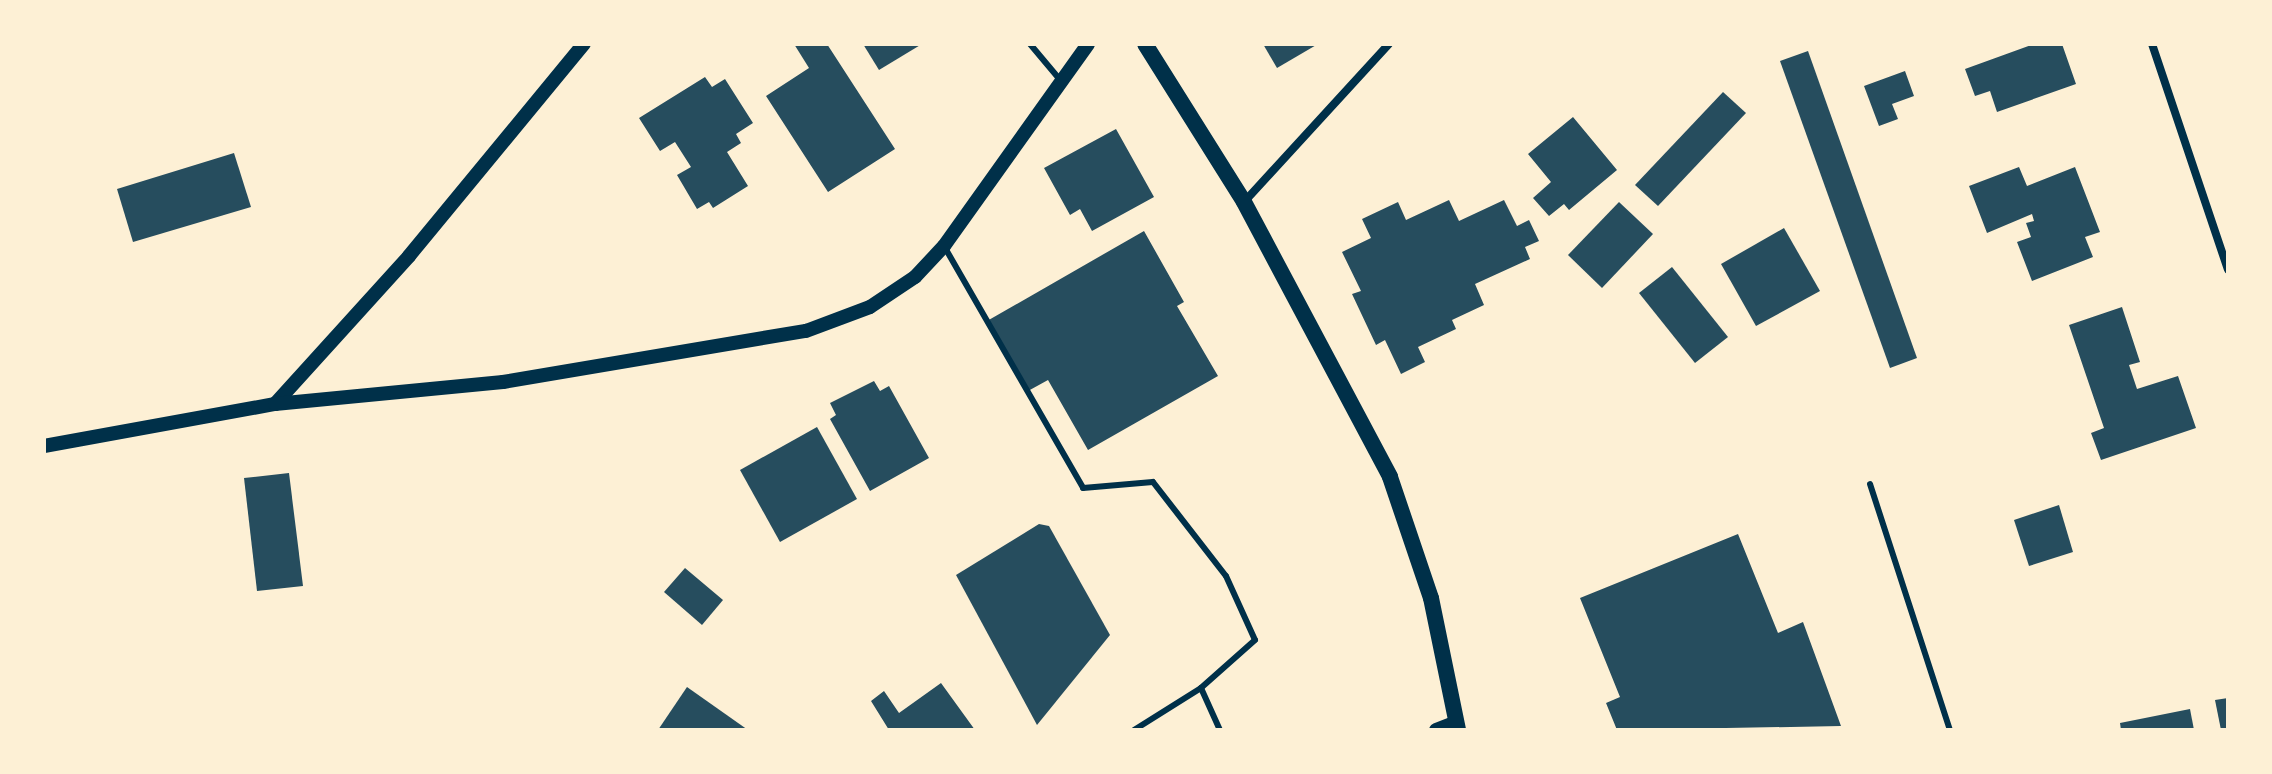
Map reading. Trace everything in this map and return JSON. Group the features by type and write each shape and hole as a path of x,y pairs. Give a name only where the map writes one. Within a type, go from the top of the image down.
{"main road":[{"path":"1145,44 1244,202 1390,477 1431,598 1458,726"}],"street":[{"path":"275,404 409,256 584,44"},
{"path":"44,446 275,404 503,382 806,331 870,307 915,277 944,246 1064,84 1088,44"},
{"path":"1244,202 1389,44"},
{"path":"2152,44 2228,270"},
{"path":"1436,730 1458,726"}],"lane":[{"path":"1030,44 1064,84"},
{"path":"944,246 1083,488 1153,482 1226,576 1255,640 1201,688 1134,730"},
{"path":"1870,484 1950,730"},
{"path":"1201,688 1220,730"}],"building":[{"path":"794,44 827,44 895,149 828,192 766,96 809,68"},
{"path":"863,44 922,44 879,70"},
{"path":"1263,44 1318,44 1277,68"},
{"path":"2034,44 2062,44 2076,84 1997,112 1990,91 1975,96 1965,69"},
{"path":"1808,51 1917,358 1890,368 1780,61"},
{"path":"1905,71 1914,96 1892,104 1898,119 1879,126 1864,86"},
{"path":"705,77 712,87 725,79 753,123 736,134 741,143 727,152 748,186 713,208 709,202 697,209 677,175 691,167 675,142 660,151 639,118"},
{"path":"1723,92 1746,113 1658,206 1635,185"},
{"path":"1573,117 1617,170 1569,210 1564,204 1549,216 1533,198 1551,182 1528,154"},
{"path":"1116,129 1154,197 1092,231 1080,209 1070,215 1044,168"},
{"path":"234,153 251,207 133,242 117,189"},
{"path":"2019,167 2027,186 2075,167 2100,232 2085,237 2093,257 2032,281 2017,242 2031,237 2026,223 2034,221 2032,214 1987,233 1969,186"},
{"path":"1449,200 1459,221 1504,200 1517,226 1529,220 1539,241 1525,247 1530,259 1475,284 1484,305 1452,320 1456,329 1418,347 1425,362 1401,374 1385,340 1376,345 1352,294 1361,291 1342,252 1371,238 1362,219 1398,202 1406,220"},
{"path":"1619,202 1653,234 1602,288 1568,255"},
{"path":"1784,228 1820,291 1756,326 1721,264"},
{"path":"1144,231 1184,302 1177,306 1218,376 1088,450 1048,380 1028,391 987,321"},
{"path":"1672,267 1728,337 1695,363 1639,293"},
{"path":"2122,307 2140,362 2129,365 2137,389 2178,376 2196,428 2101,460 2091,433 2104,428 2069,325"},
{"path":"874,381 880,391 889,386 929,458 870,491 830,419 836,415 830,403"},
{"path":"817,427 857,499 780,542 740,470"},
{"path":"289,473 303,586 257,591 244,478"},
{"path":"2059,505 2073,552 2029,566 2014,520"},
{"path":"1039,524 1049,526 1110,635 1037,725 956,575"},
{"path":"1738,534 1778,633 1803,622 1841,726 1617,730 1606,703 1620,697 1580,598"},
{"path":"685,568 723,600 702,625 664,592"},
{"path":"941,683 975,730 889,730 871,701 884,691 899,713"},
{"path":"687,687 748,730 658,730"},
{"path":"2228,698 2228,730 2221,730 2215,700"},
{"path":"2190,709 2194,730 2121,730 2120,723"}]}
